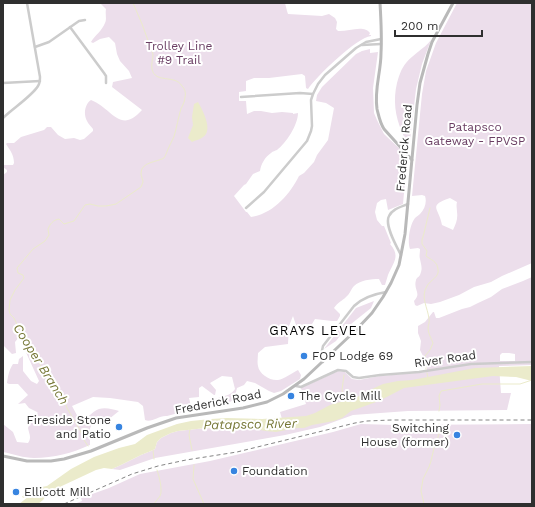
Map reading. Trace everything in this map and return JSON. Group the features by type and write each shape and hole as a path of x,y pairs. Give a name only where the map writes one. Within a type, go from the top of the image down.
{"main road":[{"path":"380,3 381,44 376,91 379,118 384,129 412,160"},
{"name":"Frederick Road","path":"3,456 27,461 51,461 64,459 91,451 176,418 243,408 267,402 296,386 365,321 378,306 386,292 395,274 401,255 406,234 417,105 423,70 432,42 454,3"}],"street":[{"path":"3,118 35,91 40,81 27,3"},
{"path":"35,47 49,42 78,21 85,20"},
{"path":"70,27 106,76 106,84"},
{"path":"246,208 264,192 307,141 312,126 311,105 313,94 325,75 361,45 366,42 381,39"},
{"path":"361,45 381,44"},
{"path":"3,83 40,81"},
{"path":"241,96 300,93 313,94"},
{"path":"401,255 387,220 392,212 408,204"},
{"path":"323,362 321,355 323,346 354,306 359,301 370,296 386,292"},
{"name":"River Road","path":"296,386 301,387 341,369 346,371 353,378 359,378 419,372 471,364 532,362"}],"green space":[{"name":"Trolley Line #9 Trail","path":"100,3 285,3 288,14 322,16 329,14 335,18 337,22 336,29 338,31 360,29 367,30 371,36 364,38 347,50 328,67 308,89 306,88 305,76 302,74 269,78 254,78 246,81 246,91 239,92 239,101 246,101 247,114 254,111 293,114 298,113 294,128 284,143 267,157 262,163 260,171 253,174 246,184 234,196 251,217 267,212 286,196 299,176 304,173 314,162 317,155 328,140 334,108 326,103 316,101 317,95 322,87 356,54 370,49 370,53 378,52 373,88 374,113 384,134 403,152 407,160 403,204 388,210 386,199 381,200 377,203 375,212 377,220 382,226 384,226 396,256 385,285 382,285 379,279 362,281 356,284 347,296 338,303 334,308 340,314 337,321 315,319 312,324 296,325 293,316 289,326 288,344 265,347 258,353 260,372 268,378 278,380 298,370 301,375 300,379 281,391 274,393 255,383 247,381 244,385 237,388 234,400 223,405 216,405 214,403 215,399 229,394 235,389 232,377 222,376 210,383 216,390 215,395 202,386 199,388 199,397 189,398 192,410 148,421 145,420 143,406 138,402 93,397 72,406 79,419 88,417 96,410 101,408 109,408 119,411 109,419 100,419 91,426 88,434 90,445 70,453 56,456 41,458 26,457 3,452 3,424 13,432 17,442 28,443 30,437 28,428 31,420 38,413 29,408 25,403 18,404 28,395 18,384 7,383 13,364 18,364 19,359 23,356 23,371 31,381 37,384 39,381 19,337 15,342 16,353 12,354 3,345 3,175 7,172 7,170 3,167 4,165 13,165 14,163 13,155 6,144 14,143 21,137 44,130 47,127 51,127 58,135 65,139 84,139 93,131 87,122 85,115 86,107 91,100 122,120 128,120 134,117 142,110 112,87 113,82 132,78 129,71 120,61 115,43 109,37 100,39 93,43 91,42 106,21 106,9"},
{"name":"Patapsco Gateway - FPVSP","path":"457,3 532,3 532,263 491,282 474,287 459,295 440,302 431,304 424,303 417,306 415,305 414,301 417,296 415,283 420,275 422,267 420,249 410,249 409,237 410,228 413,221 422,212 426,203 425,196 412,196 422,94 426,71 436,43","holes":["450,198 457,202 457,219 453,230 442,225 436,208 439,203"]},
{"path":"431,40 422,64 416,89 409,149 396,114 395,96 397,83 401,70 406,63"},
{"path":"532,277 532,365 499,366 501,393 511,393 507,410 408,411 353,415 320,427 285,435 155,458 120,470 112,469 155,449 157,442 161,438 178,431 206,428 217,429 235,426 285,430 280,412 306,404 301,388 338,371 345,372 352,379 359,380 380,376 427,372 427,366 425,368 423,356 420,350 421,341 418,333 418,326 425,322 433,312 436,318 439,318 470,307 491,297 502,289","holes":["502,353 515,354 515,361 500,361 500,355"]},
{"path":"374,301 371,308 346,328 336,341 324,349 356,308"},
{"path":"361,424 532,424 532,504 74,504 82,501 81,498 109,488 140,474 210,461"}],"water":[{"path":"198,102 205,118 207,131 203,137 192,142 188,138 193,125 192,117 194,104"},
{"name":"Patapsco River","path":"532,366 532,381 516,377 493,376 404,388 379,401 351,411 342,418 304,428 276,432 235,426 217,429 206,428 178,431 161,438 157,442 155,449 151,451 112,469 104,468 96,470 49,492 38,504 19,504 33,493 31,491 24,498 22,497 31,489 47,486 71,469 94,457 135,444 147,435 177,424 191,421 227,418 262,419 306,416 330,405 357,397 383,384 475,368"}],"waterway":[{"name":"Cooper Branch","path":"88,446 67,408 61,392 56,384 43,371 39,362 33,355 32,348 24,339 14,318 10,314 10,300 24,278 23,275 18,273 17,268 33,249 45,241 49,235 48,229 52,222 59,219 64,224 74,221 85,205 90,204 106,206 116,204 141,187 143,182 141,174 142,169 146,164 164,158 174,137 184,101 185,91 179,82 161,78 154,74 152,69 153,54 133,3"},
{"path":"426,369 425,356 433,343 428,330 429,320 424,294 428,284 438,274 435,262 426,256 427,251 422,244 430,208"},
{"path":"427,373 428,378"},
{"path":"344,375 342,390 345,401"},
{"path":"439,411 439,396 441,391 482,384 520,384 532,380"},
{"path":"424,504 421,491 423,479 429,467 439,434 439,424"},
{"path":"190,429 189,435 192,450"},
{"path":"153,450 154,459"},
{"path":"194,465 193,479 204,504"},
{"path":"154,504 161,493 157,470"}],"railway":[{"path":"64,504 132,474 158,466 237,452 355,423 391,420 532,420"}],"place":[{"name":"FOP Lodge 69","path":"304,356"},
{"name":"The Cycle Mill","path":"291,396"},
{"name":"Fireside Stone and Patio","path":"119,427"},
{"name":"Switching House (former)","path":"457,435"},
{"name":"Foundation","path":"234,471"},
{"name":"Ellicott Mill","path":"16,492"}],"district":[{"name":"GRAYS LEVEL","path":"318,330"}]}
